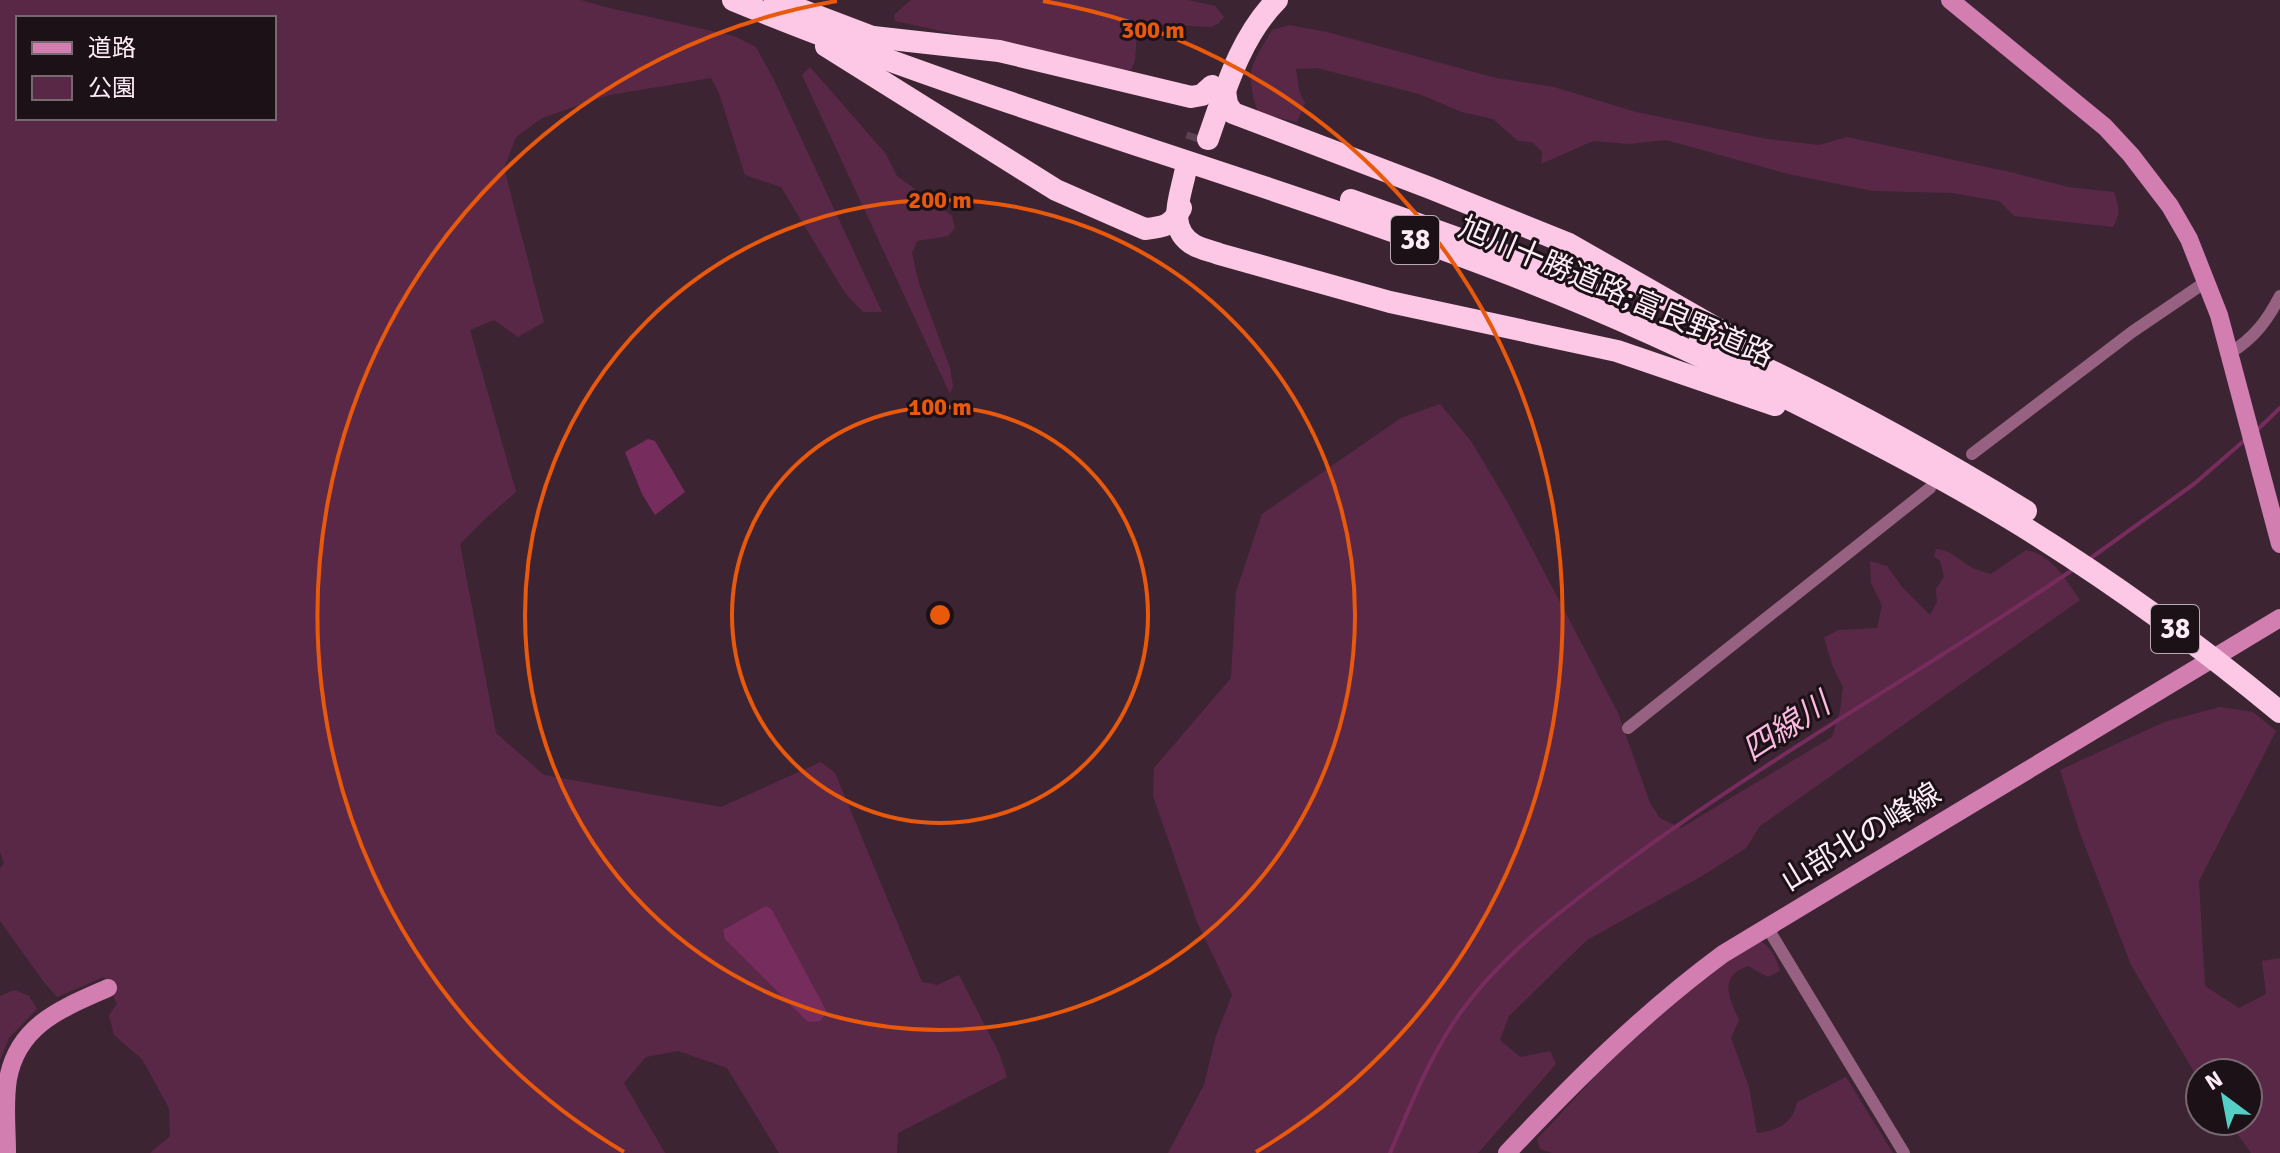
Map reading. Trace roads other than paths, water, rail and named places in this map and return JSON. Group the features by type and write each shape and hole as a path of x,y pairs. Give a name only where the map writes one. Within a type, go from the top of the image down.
{"highway":[{"name":"旭川十勝道路;富良野道路","path":"733,0 791,24 1495,269 1595,308 1947,463 2025,510 2070,549 2280,712"},
{"name":"旭川十勝道路;富良野道路","path":"775,0 1006,85 1352,200 1502,254 1724,349 1853,422"},
{"path":"1203,137 1230,49 1262,0"},
{"path":"873,37 999,51 1191,97 1219,88 1254,29 1277,0"},
{"name":"38","path":"791,24 1056,190 1145,229 1161,227 1175,220 1181,233 1192,244 1219,254 1390,302 1617,351 1853,422"},
{"path":"1219,88 1233,113 1569,244 1719,328 1853,422"},
{"path":"1175,220 1192,174"},
{"name":"旭川十勝道路;富良野道路","path":"2070,549 2182,620 2280,695"}],"main road":[{"path":"1950,0 2105,127 2170,206 2189,239 2207,281 2230,353 2280,544"},
{"name":"山部北の峰線","path":"1507,1153 1579,1076 1678,987 1723,954 2280,618"},
{"path":"7,1153 8,1079 22,1042 35,1026 53,1014 108,988"}],"street":[{"path":"1972,454 2132,332 2207,281"},
{"path":"2230,353 2247,343 2260,329 2280,296"},
{"path":"1628,728 1930,488"},
{"path":"1767,927 1904,1153"}],"waterway":[{"name":"四線川","path":"2256,431 2280,408"},
{"name":"四線川","path":"2088,560 2194,484 2246,439"},
{"name":"四線川","path":"1390,1153 1427,1070 1454,1022 1491,975 1536,933 1686,820 2074,569"}],"tunnel":[{"path":"1185,173 1198,135"}]}
